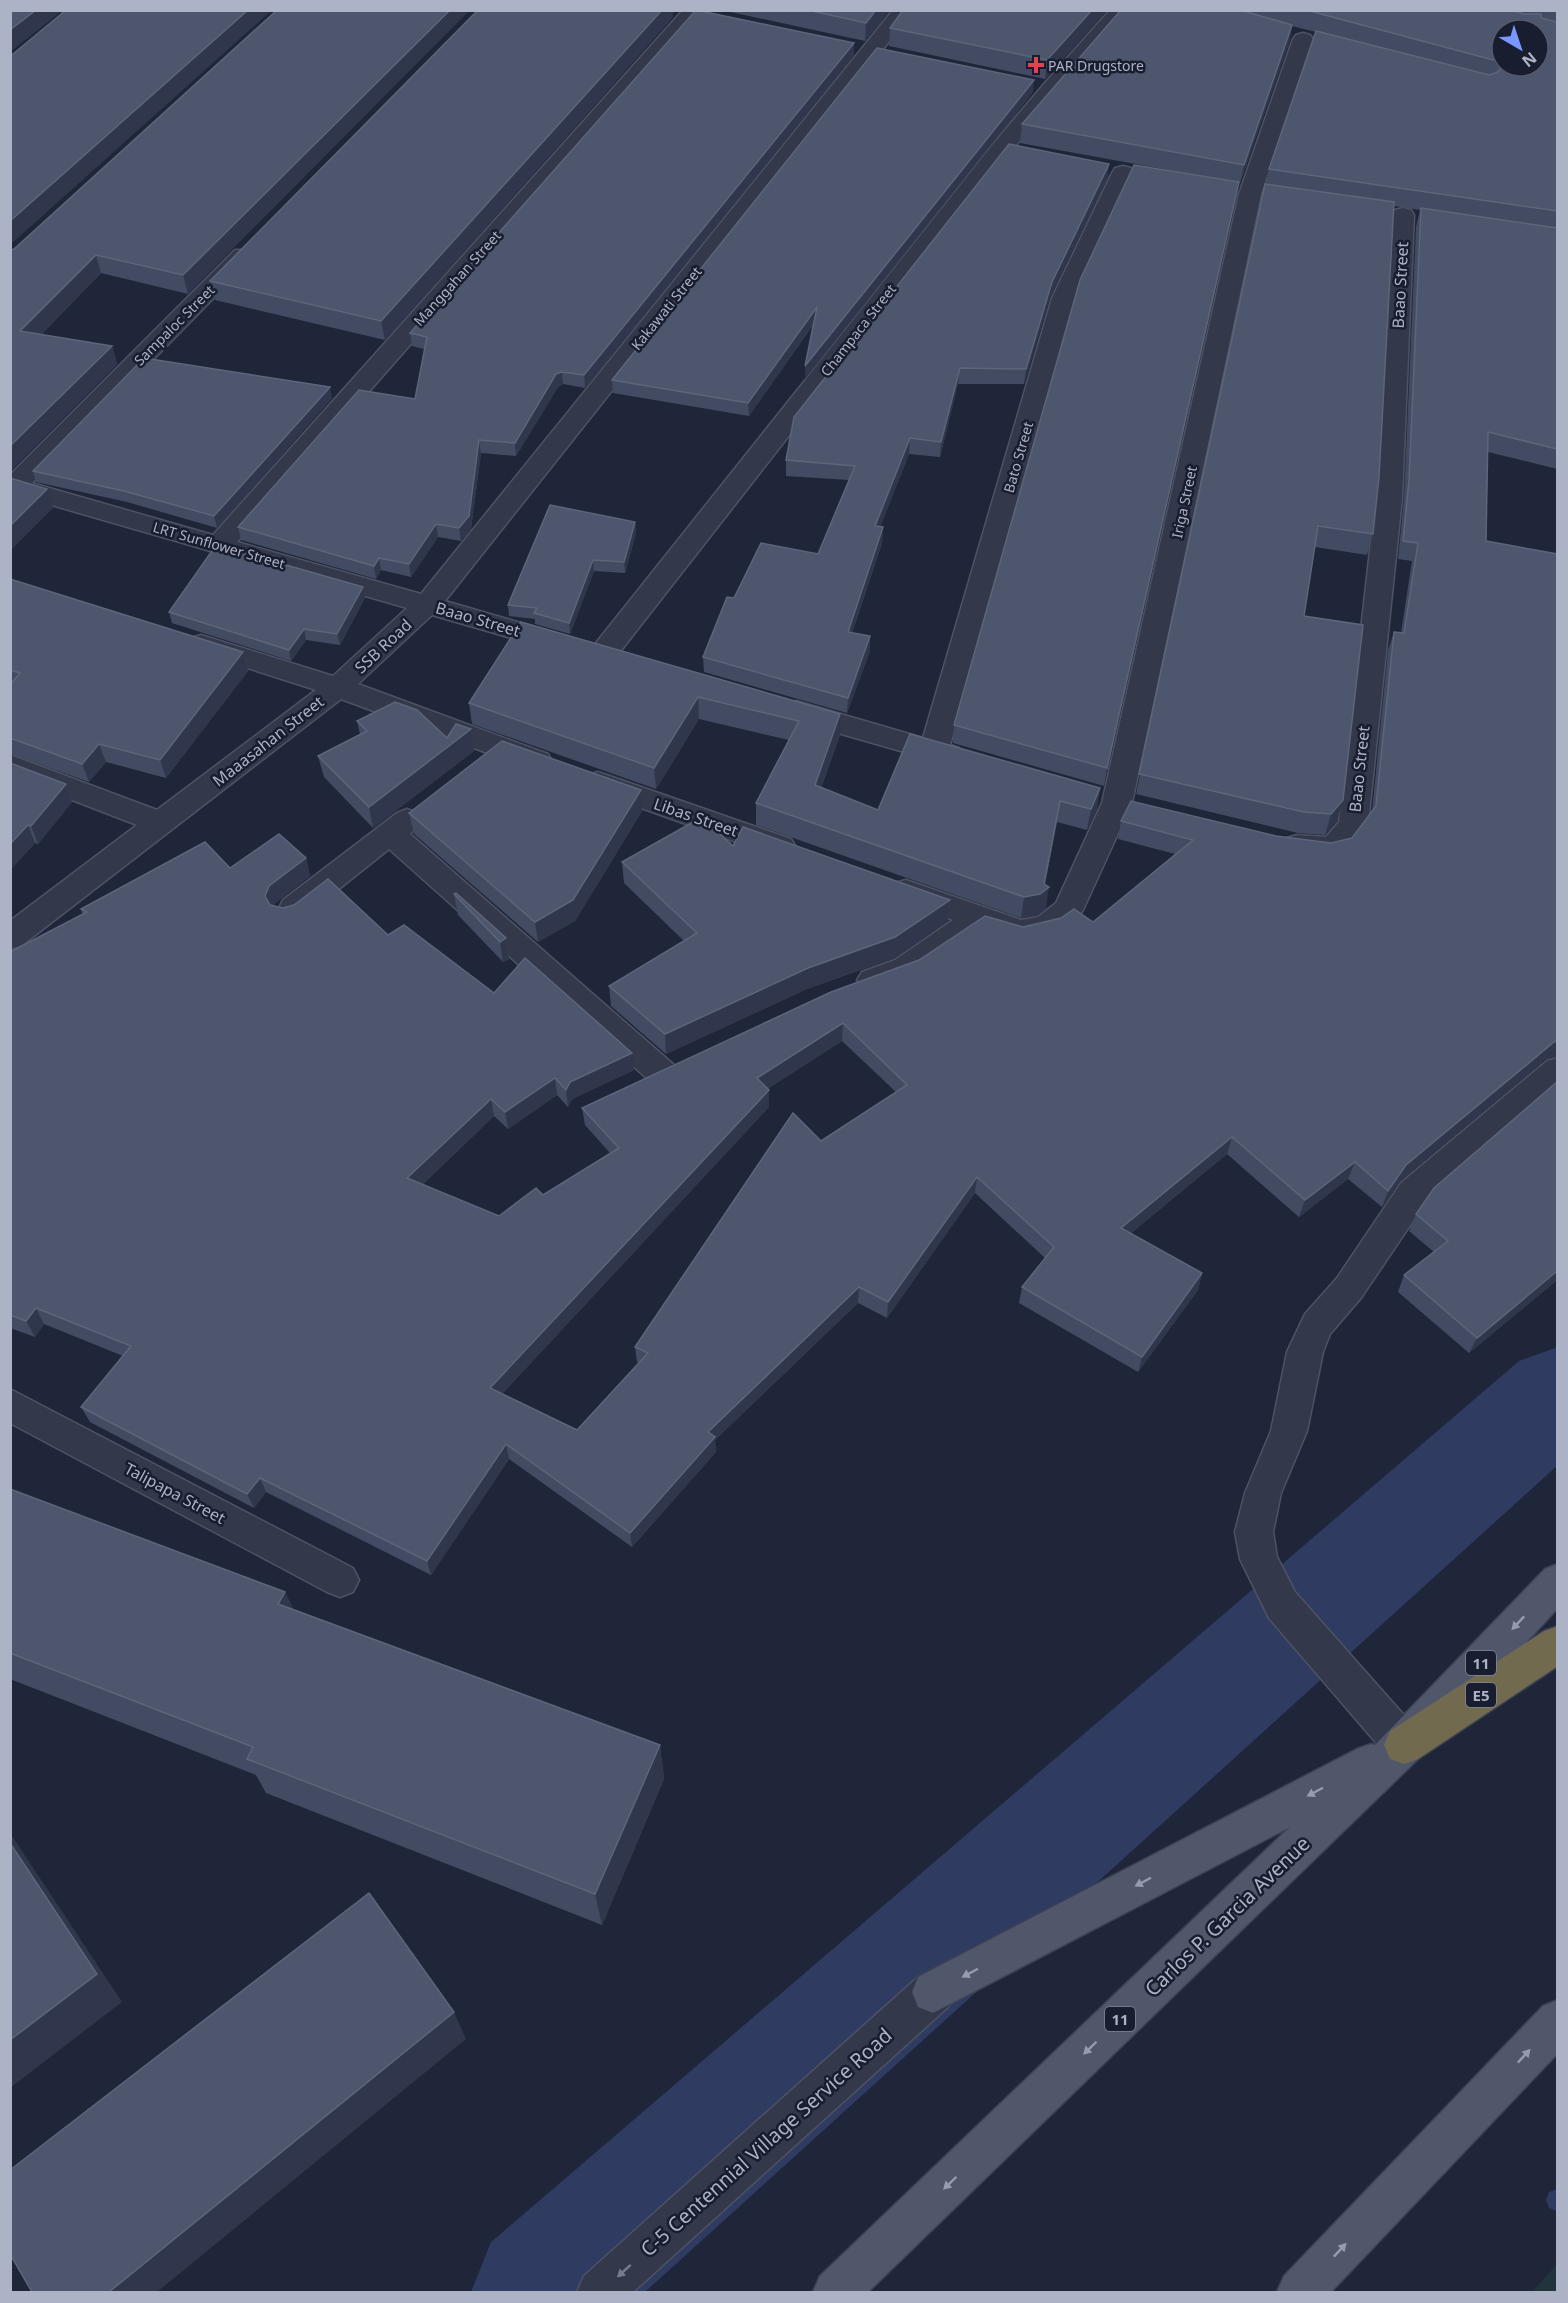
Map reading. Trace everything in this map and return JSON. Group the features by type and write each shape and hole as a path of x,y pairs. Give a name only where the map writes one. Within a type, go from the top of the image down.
{"highway":[{"name":"E5","path":"1404,1745 1557,1644"}],"main road":[{"name":"Carlos P. Garcia Avenue","path":"836,2292 1404,1745 1557,1581"},
{"path":"933,1992 1404,1745"},
{"path":"1300,2292 1557,2021"}],"street":[{"name":"Kakawati Street","path":"427,605 904,10"},
{"name":"Champaca Street","path":"613,658 1013,150 1040,85 1122,10"},
{"name":"Manggahan Street","path":"219,545 694,13"},
{"name":"Iriga Street","path":"980,917 1020,932 1047,926 1068,910 1117,803 1250,193 1303,39"},
{"name":"Bato Street","path":"934,750 1064,298 1124,172"},
{"name":"Baao Street","path":"1276,841 1298,846 1334,848 1353,824 1389,498 1403,215"},
{"name":"Sampaloc Street","path":"12,485 258,240"},
{"name":"LRT Sunflower Street","path":"12,485 427,605"},
{"name":"Baao Street","path":"427,605 613,658"},
{"name":"SSB Road","path":"338,687 427,605"},
{"name":"Maaasahan Street","path":"182,638 338,687"},
{"name":"Maaasahan Street","path":"10,938 338,687"},
{"name":"Libas Street","path":"338,687 501,748 802,854"},
{"path":"774,704 969,760"},
{"path":"473,769 501,748"},
{"path":"10,765 162,823"},
{"path":"288,913 427,805"},
{"path":"390,833 663,1074"},
{"path":"879,882 980,917"},
{"path":"841,991 906,968 980,917"},
{"path":"634,1088 694,1059"},
{"path":"1404,1745 1291,1615 1268,1581 1259,1559 1254,1532 1263,1493 1289,1431 1305,1352 1317,1325 1348,1288 1413,1193 1557,1070"},
{"name":"Talipapa Street","path":"10,1405 340,1580"},
{"name":"C-5 Centennial Village Service Road","path":"600,2292 933,1992"}],"shaded area":[{"path":"1557,2264 1557,2292 1532,2292"}],"building":[{"path":"10,10 36,10 10,30"},
{"path":"66,10 248,10 10,221 10,54 13,54"},
{"path":"277,10 450,10 183,275 96,255 20,331 112,346 10,446 10,250 14,249"},
{"path":"478,10 662,10 381,321 210,281"},
{"path":"696,10 854,43 584,375 562,372 556,374 515,443 479,440 469,516 459,528 436,524 409,564 379,558 374,566 238,527 359,390 415,399 427,337 410,333"},
{"path":"807,10 876,10 866,23"},
{"path":"903,10 1092,10 1047,60 890,28"},
{"path":"1121,10 1240,10 1292,25 1244,165 1022,124"},
{"path":"1306,10 1511,10 1524,14 1541,14 1541,18 1490,18 1490,59"},
{"path":"1550,20 1557,22 1557,211 1269,169 1316,31 1489,75 1490,78 1550,78"},
{"path":"877,48 1034,80 805,366 817,307 748,403 612,380"},
{"path":"1009,144 1109,164 1052,282 1026,369 960,368 941,442 910,438 875,526 883,527 848,632 870,636 848,698 703,657 727,597 734,598 761,543 818,554 855,466 786,460 794,417"},
{"path":"1134,165 1239,182 1107,768 954,725 1080,280"},
{"path":"1265,184 1394,202 1379,477 1373,534 1318,526 1304,616 1363,625 1343,800 1331,814 1304,812 1139,774"},
{"path":"1421,208 1557,228 1557,449 1488,432 1486,541 1557,554 1557,1041 1406,1165 1388,1191 1355,1162 1305,1200 1232,1137 1121,1228 1202,1273 1142,1357 1022,1287 1054,1247 977,1177 888,1302 859,1287 708,1432 715,1437 630,1533 506,1444 427,1561 260,1478 247,1494 81,1407 131,1346 36,1308 26,1321 10,1315 10,952 87,912 81,909 205,842 230,868 279,834 306,858 269,886 265,896 270,905 283,908 294,905 328,879 388,935 404,925 494,993 525,958 632,1053 570,1082 566,1090 555,1078 505,1112 491,1099 407,1178 499,1216 536,1188 543,1195 619,1148 582,1108 831,992 919,960 985,916 1023,927 1061,918 1074,909 1093,922 1193,840 1121,821 1131,801 1276,836 1331,843 1352,838 1376,806 1394,632 1404,633 1418,543 1403,541 1409,480","holes":["843,1023 907,1085 821,1141 793,1113 635,1347 648,1353 577,1430 490,1388 769,1090 757,1078"]},
{"path":"144,358 330,387 214,516 124,491 33,471"},
{"path":"10,478 47,489 10,526"},
{"path":"550,505 635,522 624,562 593,560 569,623 534,613 537,608 508,605"},
{"path":"216,545 363,587 337,634 304,629 289,650 169,612"},
{"path":"10,579 243,652 160,760 99,744 82,764 10,738 10,685 20,673 10,670"},
{"path":"521,622 840,714 815,785 878,810 910,734 1100,788 1091,809 1060,801 1044,884 1049,887 1040,894 1024,897 756,803 799,721 698,697 654,768 469,703"},
{"path":"395,702 417,710 447,738 456,724 471,729 369,807 318,756 367,731 357,721"},
{"path":"502,741 641,790 573,900 535,922 409,813"},
{"path":"10,763 66,784 31,826 28,825 10,844"},
{"path":"702,817 733,846 743,827 950,900 895,937 808,968 665,1034 609,986 697,933 622,862"},
{"path":"456,893 506,938 500,942 454,894"},
{"path":"1557,1082 1557,1271 1477,1338 1404,1275 1448,1241 1416,1214 1434,1188"},
{"path":"10,1489 285,1592 278,1604 660,1745 595,1894 247,1759 253,1747 10,1653"},
{"path":"10,1843 97,1974 10,2040"},
{"path":"369,1893 454,2012 109,2292 32,2292 10,2254 10,2170"}],"waterway":[{"path":"541,2292 1558,1395"}],"place":[{"name":"PAR Drugstore","path":"1036,65"}]}
